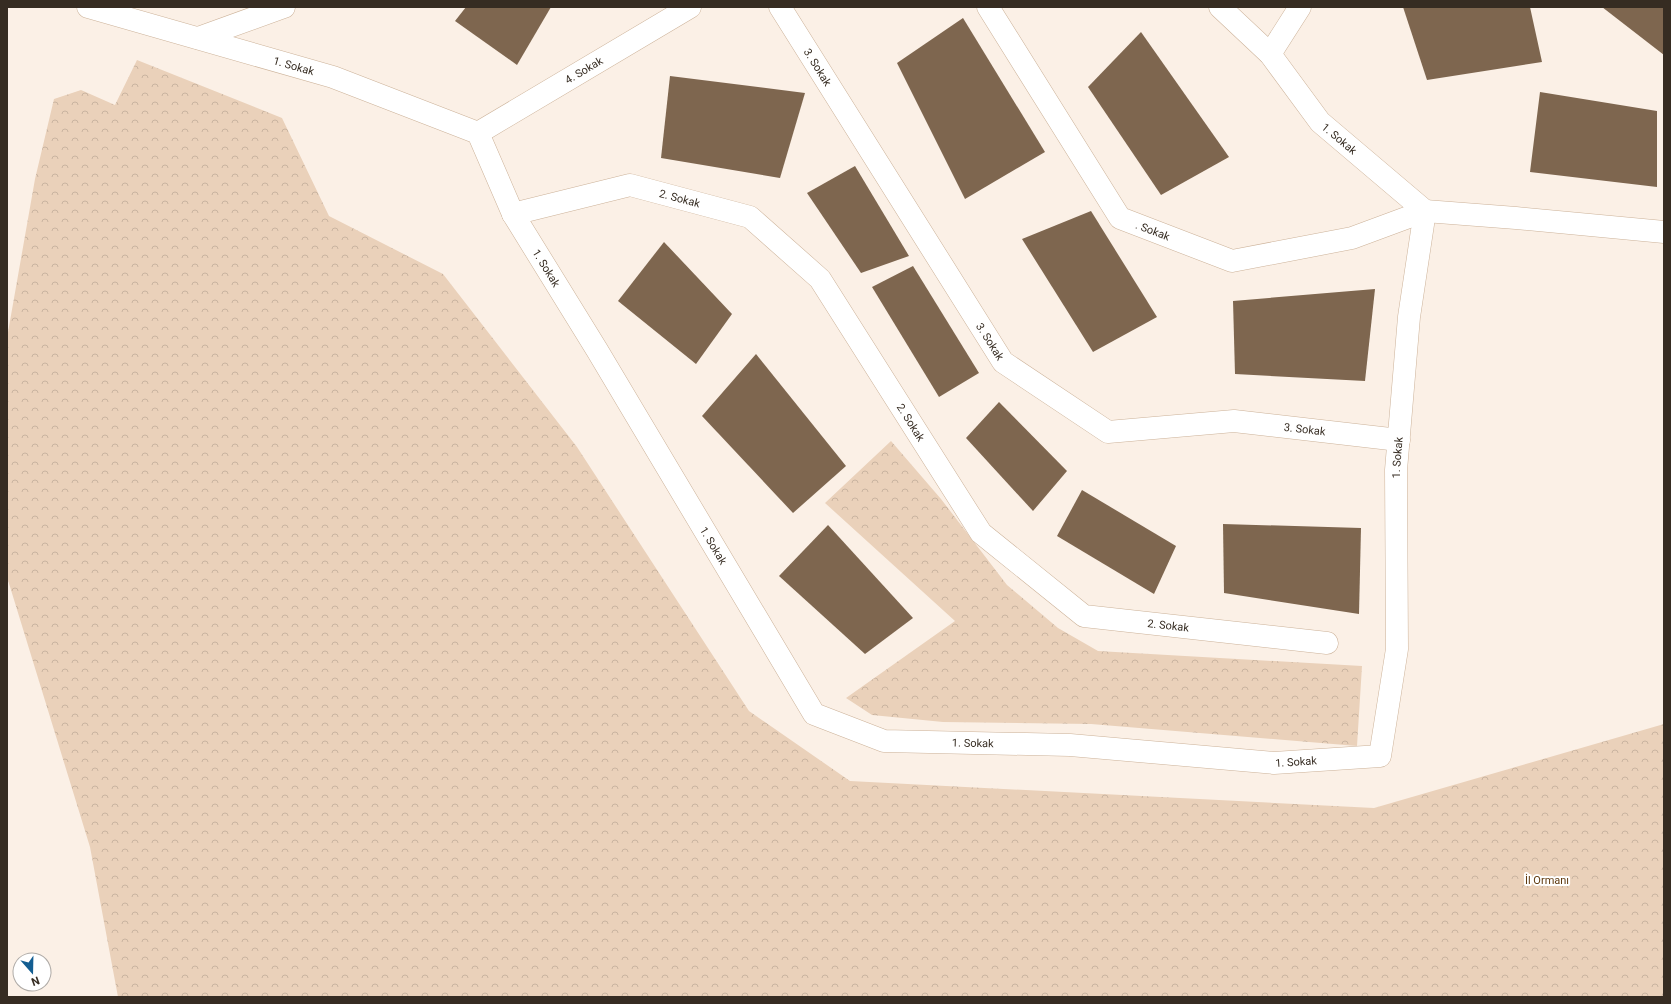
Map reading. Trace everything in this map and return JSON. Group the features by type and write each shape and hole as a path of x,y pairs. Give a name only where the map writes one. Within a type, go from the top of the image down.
{"street":[{"name":"1. Sokak","path":"88,7 334,77 478,133 513,214 601,356 814,714 884,741 1070,745 1274,762 1380,756 1397,650 1396,470 1409,317 1425,211 1320,122 1270,54 1220,7"},
{"path":"198,38 284,7"},
{"name":"4. Sokak","path":"478,133 690,7"},
{"name":"3. Sokak","path":"780,7 1003,362 1108,432 1234,421 1399,440"},
{"name":". Sokak","path":"988,7 1120,218 1232,262 1352,238 1425,211"},
{"path":"1270,54 1300,7"},
{"name":"2. Sokak","path":"513,214 630,185 750,217 820,279 981,533 1084,616 1327,643"},
{"path":"1425,211 1664,232"}],"green space":[{"name":"İl Ormanı","path":"137,60 282,118 329,216 443,274 577,447 749,711 850,781 1374,808 1664,724 1664,997 118,997 90,847 7,577 7,338 35,179 54,99 81,90 115,105"},
{"path":"891,441 941,499 1007,585 1058,628 1098,651 1362,666 1357,746 1091,724 943,722 872,715 846,698 955,621 825,503"}],"building":[{"path":"466,7 551,7 517,65 455,21"},
{"path":"1403,7 1530,7 1542,62 1427,80"},
{"path":"1602,7 1664,7 1664,55"},
{"path":"963,18 1045,152 965,199 897,63"},
{"path":"1141,32 1229,157 1161,195 1088,87"},
{"path":"670,76 805,93 780,178 661,158"},
{"path":"1540,92 1657,111 1657,187 1530,172"},
{"path":"855,166 909,256 861,273 807,193"},
{"path":"1091,211 1157,317 1093,352 1022,239"},
{"path":"664,242 732,314 696,364 618,301"},
{"path":"913,266 979,373 939,397 872,287"},
{"path":"1375,289 1365,381 1235,374 1233,301"},
{"path":"756,354 846,466 793,513 702,416"},
{"path":"999,402 1067,471 1033,511 966,438"},
{"path":"1082,490 1176,546 1154,594 1057,536"},
{"path":"1223,524 1361,528 1359,614 1224,593"},
{"path":"828,525 913,618 865,654 779,576"}]}
